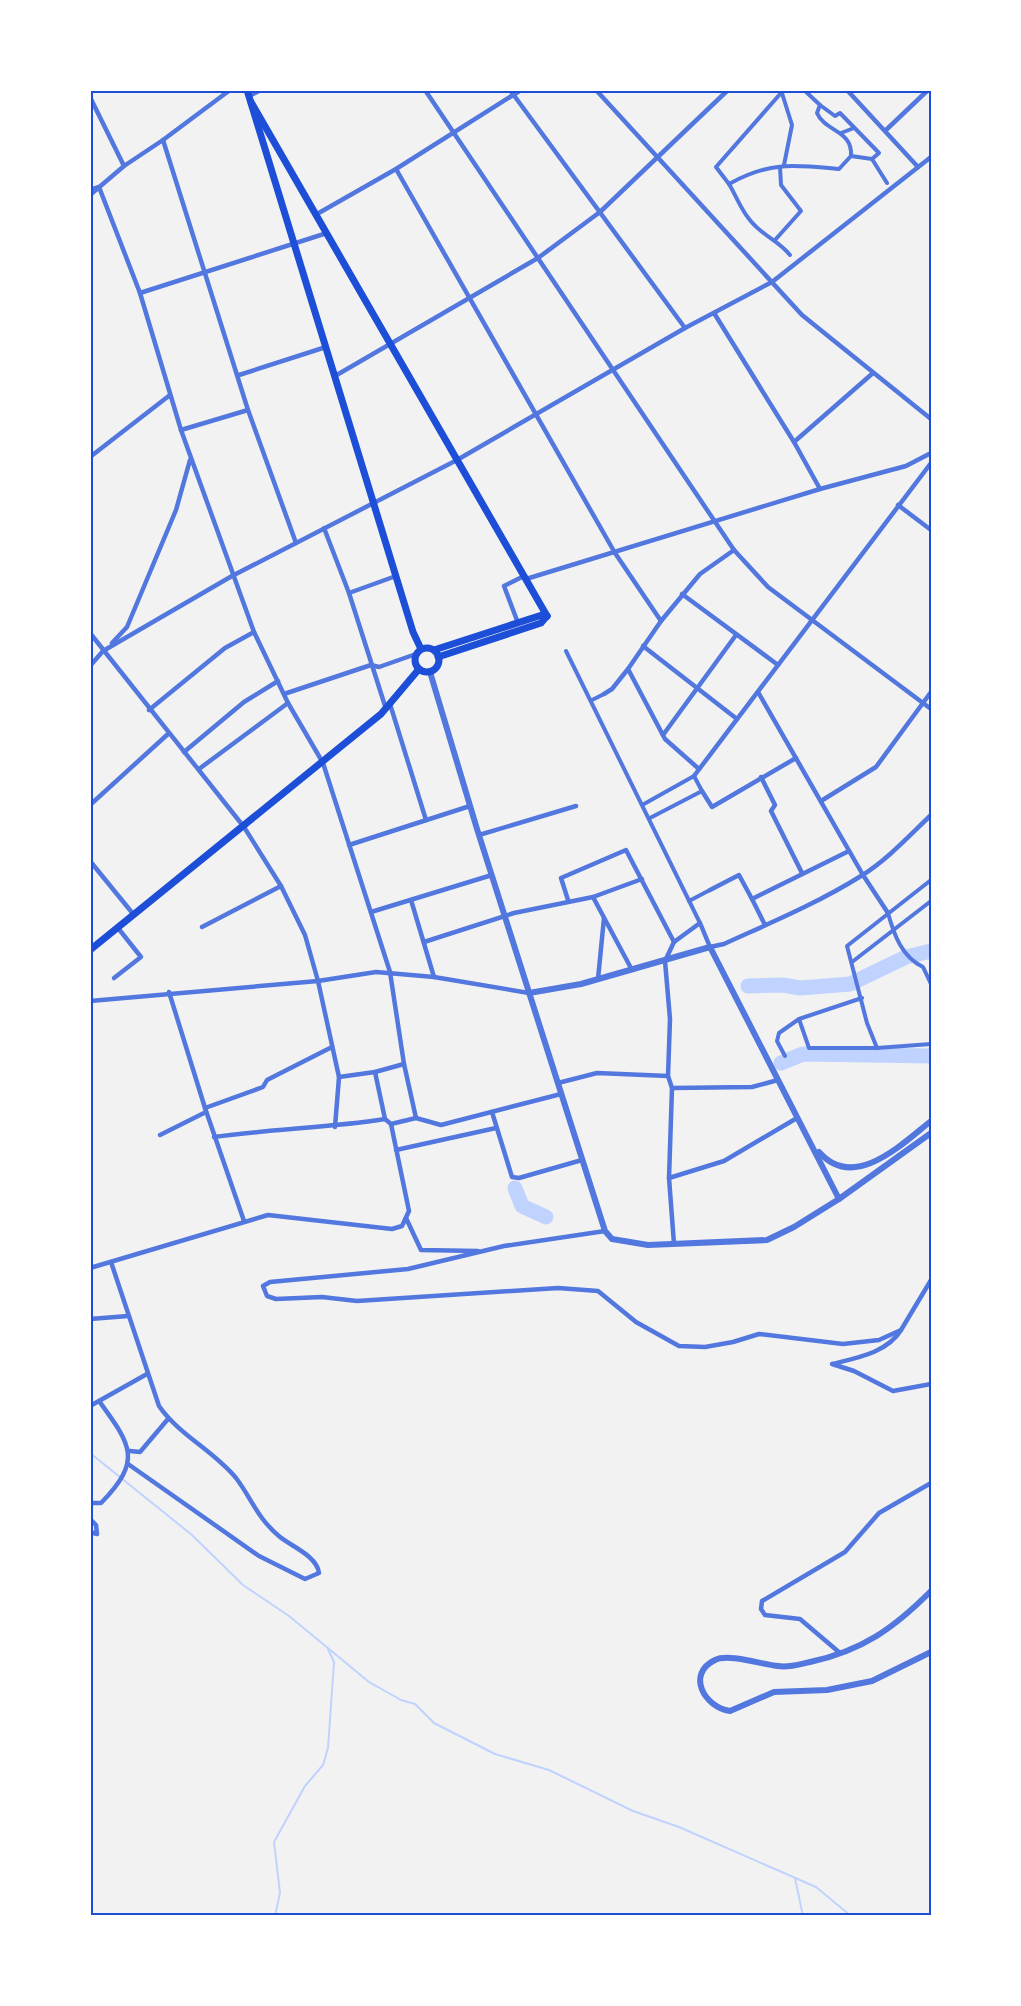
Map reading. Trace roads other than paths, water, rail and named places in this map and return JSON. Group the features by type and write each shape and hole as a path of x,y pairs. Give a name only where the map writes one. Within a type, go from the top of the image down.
{"main road":[{"path":"249,96 546,616"},
{"path":"249,96 417,645 419,652 415,660 419,669"},
{"path":"267,155 279,149"},
{"path":"436,654 518,623 542,615 546,616"},
{"path":"419,652 436,654 541,623 546,616"},
{"path":"419,669 430,672 436,668 436,654"},
{"path":"90,950 323,763 388,706 419,669"}],"street":[{"path":"90,195 124,166 230,90"},
{"path":"249,96 261,90"},
{"path":"425,90 717,521 734,550 768,587 931,709"},
{"path":"510,90 685,328"},
{"path":"316,214 396,169 521,90"},
{"path":"596,90 802,315 931,419"},
{"path":"335,376 538,258 600,212 728,90"},
{"path":"804,90 835,116 840,113 879,153 872,159 851,156"},
{"path":"847,90 918,167"},
{"path":"886,130 928,90"},
{"path":"775,240 801,211 781,185 782,166 792,125 781,91"},
{"path":"781,91 716,167 729,184 738,206 760,231 775,240 790,255"},
{"path":"90,97 124,166"},
{"path":"820,105 817,113 820,119 842,133 849,141 851,156"},
{"path":"842,133 854,128"},
{"path":"163,140 248,410 297,543"},
{"path":"729,184 758,170 782,166 798,164 839,169 851,156"},
{"path":"103,651 232,576 457,459 685,328 772,282 931,157"},
{"path":"872,159 887,183"},
{"path":"396,169 615,553 661,621"},
{"path":"90,190 99,187"},
{"path":"99,187 140,293 181,430 232,576 254,632 288,703 323,763 390,972 404,1064 416,1118"},
{"path":"140,293 327,233"},
{"path":"714,313 794,442 820,489"},
{"path":"238,375 326,347"},
{"path":"794,442 873,373"},
{"path":"90,457 170,395"},
{"path":"181,430 248,410"},
{"path":"518,623 504,586 525,577 615,553 820,489 906,466 931,453"},
{"path":"90,666 125,632 176,510 191,458"},
{"path":"644,804 694,776 931,463"},
{"path":"898,505 931,530"},
{"path":"324,528 349,593 371,665 388,706 426,820"},
{"path":"592,700 612,689 661,621 700,574 734,550"},
{"path":"349,593 396,576"},
{"path":"682,594 778,665"},
{"path":"125,632 133,633"},
{"path":"149,710 225,648 254,632"},
{"path":"90,633 168,734 244,826 281,886 305,935 318,981 339,1077 335,1127"},
{"path":"663,735 736,635"},
{"path":"643,646 738,719"},
{"path":"566,651 644,804 710,947 839,1199"},
{"path":"284,694 371,665 379,667 419,652"},
{"path":"628,669 665,740 699,769"},
{"path":"430,672 561,1095 605,1231 612,1239 624,1243 675,1245 767,1240 794,1227 839,1199 931,1132"},
{"path":"184,752 244,702 278,681"},
{"path":"758,692 863,875 888,914 893,931 904,950 911,961 923,967 931,984"},
{"path":"821,801 876,767 931,692"},
{"path":"199,769 288,703"},
{"path":"90,805 168,734"},
{"path":"694,776 712,807 796,758"},
{"path":"761,777 775,805 771,811 802,873"},
{"path":"650,818 702,791"},
{"path":"349,845 470,806"},
{"path":"479,835 576,806"},
{"path":"90,1001 318,981 376,972 434,977 529,993 598,979 724,944 808,906 863,875 903,843 931,815"},
{"path":"568,900 561,878 626,850 674,942"},
{"path":"752,898 849,851"},
{"path":"90,861 134,915"},
{"path":"370,912 492,875"},
{"path":"689,901 740,875 765,925"},
{"path":"424,942 505,916 568,900 593,897 642,879"},
{"path":"877,1048 867,1023 847,946 931,880"},
{"path":"202,927 281,886"},
{"path":"593,897 632,970"},
{"path":"411,900 434,977"},
{"path":"852,962 931,901"},
{"path":"598,979 604,918"},
{"path":"675,1245 669,1178 672,1088 668,1077 670,1019 664,961 674,942 700,923"},
{"path":"114,978 141,957 118,928"},
{"path":"170,993 205,1110 244,1221"},
{"path":"785,1056 777,1041 779,1033 799,1019 862,998"},
{"path":"799,1019 809,1048 877,1048 931,1044"},
{"path":"160,1135 205,1110 264,1087 267,1080 332,1047"},
{"path":"339,1077 375,1072 404,1064"},
{"path":"90,1268 268,1215 392,1229 402,1226 409,1211 391,1124 385,1119 375,1072"},
{"path":"558,1083 597,1073 668,1077"},
{"path":"672,1088 752,1087 778,1080"},
{"path":"391,1124 416,1118 441,1125 561,1095"},
{"path":"492,1112 512,1177 519,1178 582,1160"},
{"path":"669,1178 724,1161 798,1118"},
{"path":"214,1137 270,1129 335,1127 385,1119"},
{"path":"812,1143 828,1161 840,1166 861,1168 931,1121"},
{"path":"396,1150 496,1128"},
{"path":"908,1138 931,1132"},
{"path":"406,1218 422,1250 486,1251"},
{"path":"605,1231 486,1251 408,1269 270,1282 263,1286 267,1296 276,1299 322,1297 357,1301 558,1288 598,1291 636,1322 679,1346 705,1347 759,1334 843,1344 879,1341 901,1330"},
{"path":"111,1262 159,1406 168,1419 198,1442 236,1479 255,1511 279,1536 308,1557 319,1569 319,1573 305,1579 259,1556 128,1464"},
{"path":"931,1280 895,1339 863,1357 831,1364 854,1371 893,1391 931,1384"},
{"path":"90,1319 129,1316"},
{"path":"90,1406 147,1374"},
{"path":"90,1503 101,1503 119,1485 128,1464 130,1451 99,1401"},
{"path":"130,1451 140,1452 168,1419"},
{"path":"843,1655 800,1619 765,1615 761,1609 762,1601 845,1552 879,1514 931,1483"},
{"path":"90,1519 96,1525 97,1534 90,1532"},
{"path":"931,1591 874,1638 843,1655 780,1667 720,1658 706,1666 700,1681 701,1690 712,1705 730,1711 774,1692 827,1690 872,1681 931,1652"}],"waterway":[{"path":"748,986 783,985 800,988 850,984 906,957 931,951"},
{"path":"781,1063 803,1054 931,1056"},
{"path":"515,1188 522,1206 546,1217"},
{"path":"90,1453 192,1535 243,1585 289,1616 369,1682 401,1700 415,1704 434,1723 495,1754 549,1770 633,1811 679,1827 816,1887 851,1916"},
{"path":"275,1916 280,1893 274,1842 305,1786 323,1765 328,1748 334,1662 328,1649"},
{"path":"795,1878 803,1916"}]}
